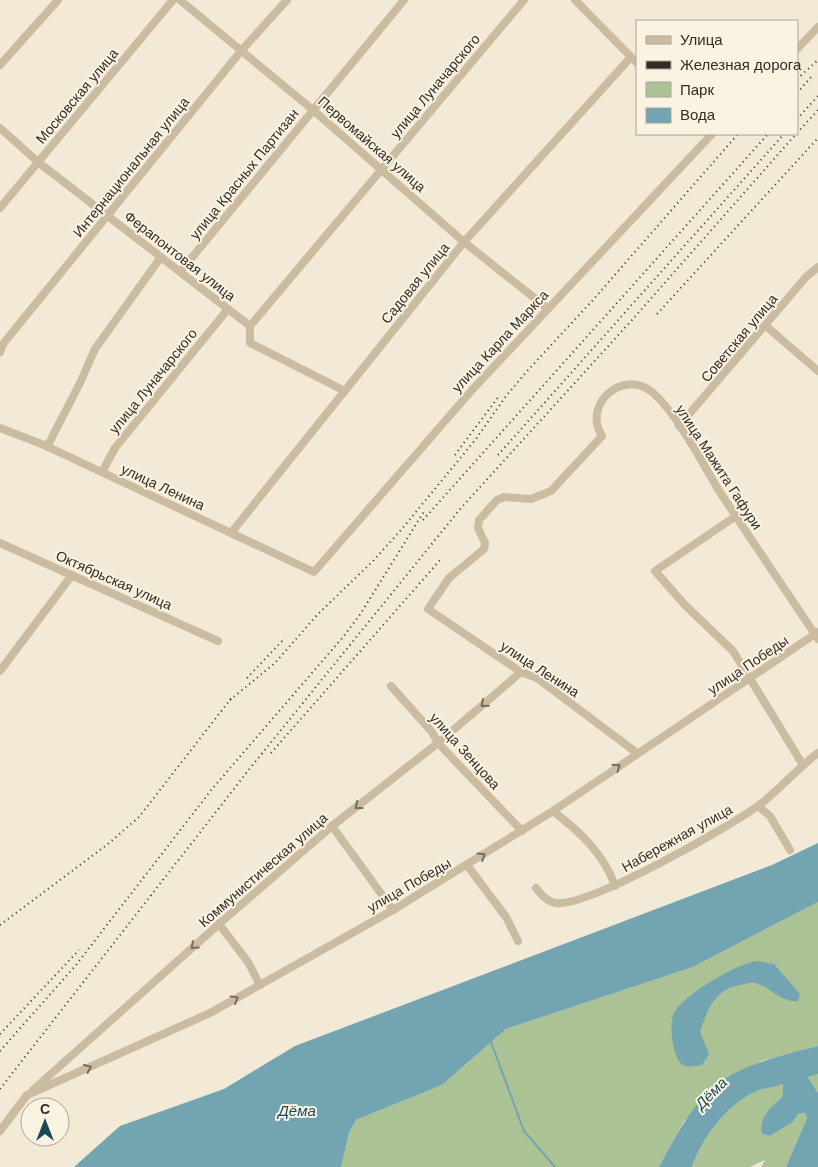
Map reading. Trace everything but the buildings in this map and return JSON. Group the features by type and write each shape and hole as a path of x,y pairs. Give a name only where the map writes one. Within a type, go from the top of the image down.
{"street":[{"path":"0,65 58,0"},
{"name":"Московская улица","path":"0,208 173,0"},
{"name":"Первомайская улица","path":"180,0 313,110 464,242 547,308"},
{"name":"Интернациональная улица","path":"0,352 3,344 241,51 287,0"},
{"name":"улица Красных Партизан","path":"180,272 404,0"},
{"name":"улица Луначарского","path":"250,326 524,0"},
{"path":"575,0 634,60"},
{"path":"799,47 818,27"},
{"path":"799,47 818,35"},
{"name":"Садовая улица","path":"231,533 464,242 634,60"},
{"name":"Ферапонтовая улица","path":"0,128 38,162 250,326"},
{"name":"улица Карла Маркса","path":"314,572 472,390 710,135"},
{"path":"47,446 80,383 95,349 161,257"},
{"name":"Советская улица","path":"680,426 806,277 818,267"},
{"name":"улица Луначарского","path":"102,472 115,448 228,309"},
{"path":"250,326 250,343 344,391"},
{"path":"766,326 818,371"},
{"name":"улица Мажита Гафури","path":"428,609 449,578 484,549 485,544 478,528 479,520 497,500 504,498 531,499 551,491 602,436 596,427 599,406 610,390 624,385 650,390 680,426 736,516 817,635"},
{"name":"улица Ленина","path":"0,428 47,446 314,572"},
{"path":"736,516 656,571 685,605 733,651 804,765"},
{"name":"Октябрьская улица","path":"0,543 218,641"},
{"path":"0,671 72,575"},
{"name":"улица Ленина","path":"428,609 521,672 537,678 637,753"},
{"name":"улица Победы","path":"0,1131 27,1095 210,1013 393,910 553,811 637,753 817,635"},
{"name":"Коммунистическая улица","path":"27,1095 332,826 438,743 521,672"},
{"name":"улица Зенцова","path":"391,686 432,732 438,743 522,831"},
{"name":"Набережная улица","path":"536,888 550,902 565,904 615,886 758,806 818,753"},
{"path":"758,806 770,816 790,850"},
{"path":"553,811 578,831 599,855 610,870 615,886"},
{"path":"332,826 393,910"},
{"path":"467,865 506,917 518,941"},
{"path":"219,924 248,962 260,985"},
{"path":"58,1067 60,1075 65,1078"}],"green space":[{"path":"818,902 818,1046 761,1061 684,1121 659,1167 341,1167 349,1133 356,1120 442,1085 506,1029 693,967"},
{"path":"818,1074 818,1093 808,1077"},
{"path":"783,1084 783,1096 777,1102 762,1134 770,1136 793,1122 798,1114 806,1113 807,1118 786,1167 761,1167 765,1160 750,1167 692,1167 708,1135 733,1106 757,1091"}],"water":[{"name":"Дёма","path":"818,843 818,902 693,967 506,1029 442,1085 356,1120 349,1133 341,1167 74,1167 120,1126 224,1089 295,1046 772,865"},
{"path":"757,961 774,964 800,994 798,1001 782,998 756,983 731,987 713,1002 700,1032 709,1054 702,1065 690,1067 683,1065 676,1055 672,1039 672,1023 675,1011 690,996 713,980 748,963"},
{"path":"818,1046 818,1074 808,1077 818,1093 818,1167 786,1167 807,1118 805,1113 798,1114 793,1122 770,1136 762,1134 764,1117 783,1096 783,1084 757,1091 733,1106 708,1135 692,1167 659,1167 680,1128 707,1093 718,1084 730,1076 759,1063"}],"waterway":[{"path":"491,1042 524,1131 555,1167"}],"railway":[{"path":"798,78 818,60"},
{"path":"798,92 812,76"},
{"path":"798,118 818,96"},
{"path":"798,132 818,110"},
{"path":"230,700 275,663 317,615 373,561 401,530 476,439 506,396 737,135"},
{"path":"423,520 767,135"},
{"path":"498,455 783,135"},
{"path":"0,1089 251,767 461,508 632,320 795,135"},
{"path":"657,314 818,138"},
{"path":"455,455 500,395"},
{"path":"0,1051 76,965 212,789 343,637 361,613 425,510"},
{"path":"271,753 441,559"},
{"path":"247,678 285,638"},
{"path":"0,925 108,844 139,817 233,696"},
{"path":"0,1034 79,950"}]}
